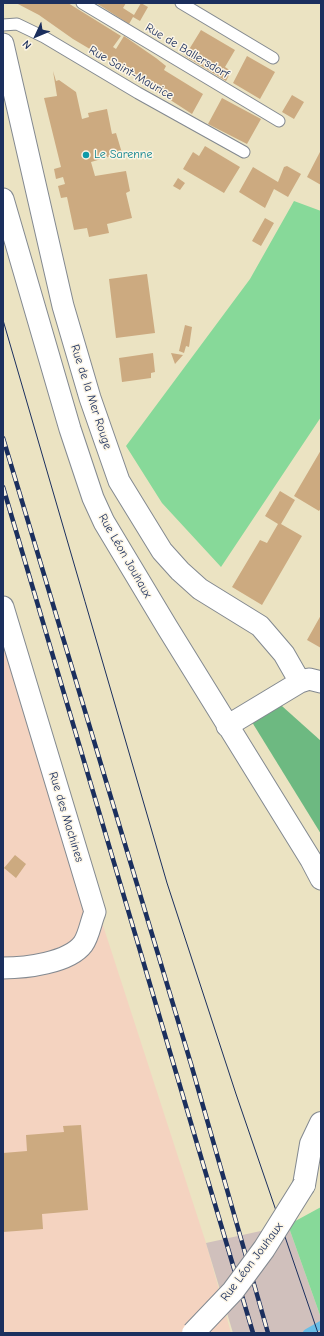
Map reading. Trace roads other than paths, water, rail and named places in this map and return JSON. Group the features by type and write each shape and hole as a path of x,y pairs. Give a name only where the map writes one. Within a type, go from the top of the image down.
{"street":[{"name":"Rue de la Mer Rouge","path":"3,44 63,306 90,398 119,481 162,552 200,589 260,626 284,654 300,682"},
{"name":"Rue Léon Jouhaux","path":"3,199 70,429 93,498 104,522 226,726 296,835 321,879"},
{"name":"Rue des Machines","path":"3,607 95,912 83,944 63,958 23,968 3,968"},
{"path":"226,726 300,682 309,679 321,682"},
{"name":"Rue Léon Jouhaux","path":"304,1185 310,1144 321,1123"},
{"name":"Rue Léon Jouhaux","path":"192,1333 233,1290 264,1249 304,1185 321,1167"}],"lane":[{"name":"Rue de Ballersdorf","path":"82,3 279,121"},
{"path":"181,3 273,58"},
{"name":"Rue Saint-Maurice","path":"3,25 17,24 44,37 138,93 244,152"}],"waterway":[{"path":"307,1333 321,1325"}],"tram line":[{"path":"3,320 167,883 236,1094 318,1333"}],"railway":[{"path":"3,438 191,1064 268,1333"},
{"path":"3,487 253,1333"}],"place":[{"name":"Le Sarenne","path":"86,155"}]}
